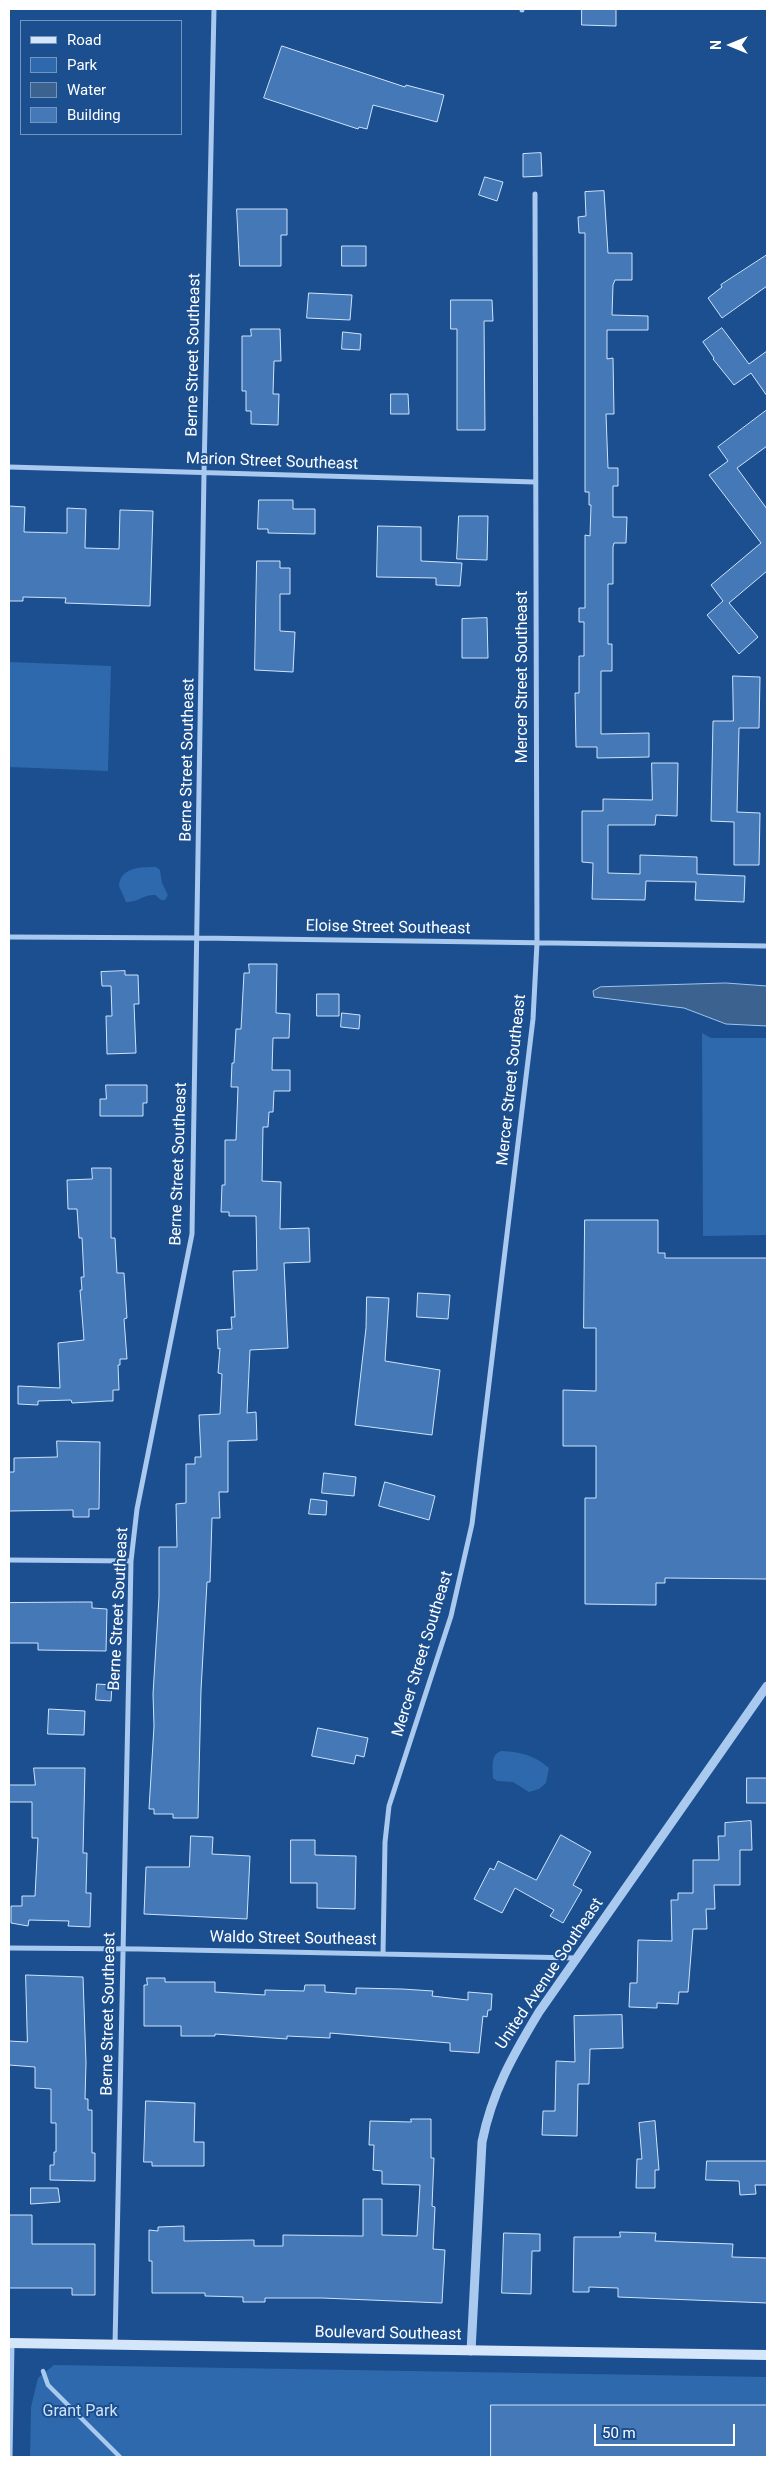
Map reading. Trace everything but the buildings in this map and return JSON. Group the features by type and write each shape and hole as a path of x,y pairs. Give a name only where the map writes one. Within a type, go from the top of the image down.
{"main road":[{"name":"Boulevard Southeast","path":"10,2343 767,2355"}],"street":[{"name":"Berne Street Southeast","path":"115,2345 131,1561 137,1509 192,1234 204,473 214,9"},
{"name":"Mercer Street Southeast","path":"383,1954 385,1842 389,1806 452,1616 472,1524 533,1019 537,943 535,194"},
{"name":"Marion Street Southeast","path":"9,467 535,482"},
{"name":"Eloise Street Southeast","path":"9,937 767,946"},
{"path":"9,1560 131,1561"},
{"name":"United Avenue Southeast","path":"471,2350 480,2161 487,2118 506,2068 539,2012 767,1686"},
{"name":"Waldo Street Southeast","path":"9,1948 123,1948 576,1958"},
{"path":"10,2343 10,2457"},
{"path":"43,2372 48,2385 120,2457"}],"green space":[{"path":"9,662 111,666 108,771 9,767"},
{"path":"156,867 160,870 162,883 168,895 165,900 151,895 126,902 119,886 123,875 132,869"},
{"path":"702,1033 711,1038 767,1038 767,1235 703,1236"},
{"path":"501,1751 515,1752 538,1760 549,1768 546,1783 539,1789 529,1792 513,1782 497,1781 493,1778 493,1762 497,1753"},
{"name":"Grant Park","path":"54,2365 767,2377 767,2457 30,2457 31,2407 38,2378"}],"water":[{"path":"726,983 767,986 767,1026 726,1024 684,1008 594,997 593,991 600,987"}]}
